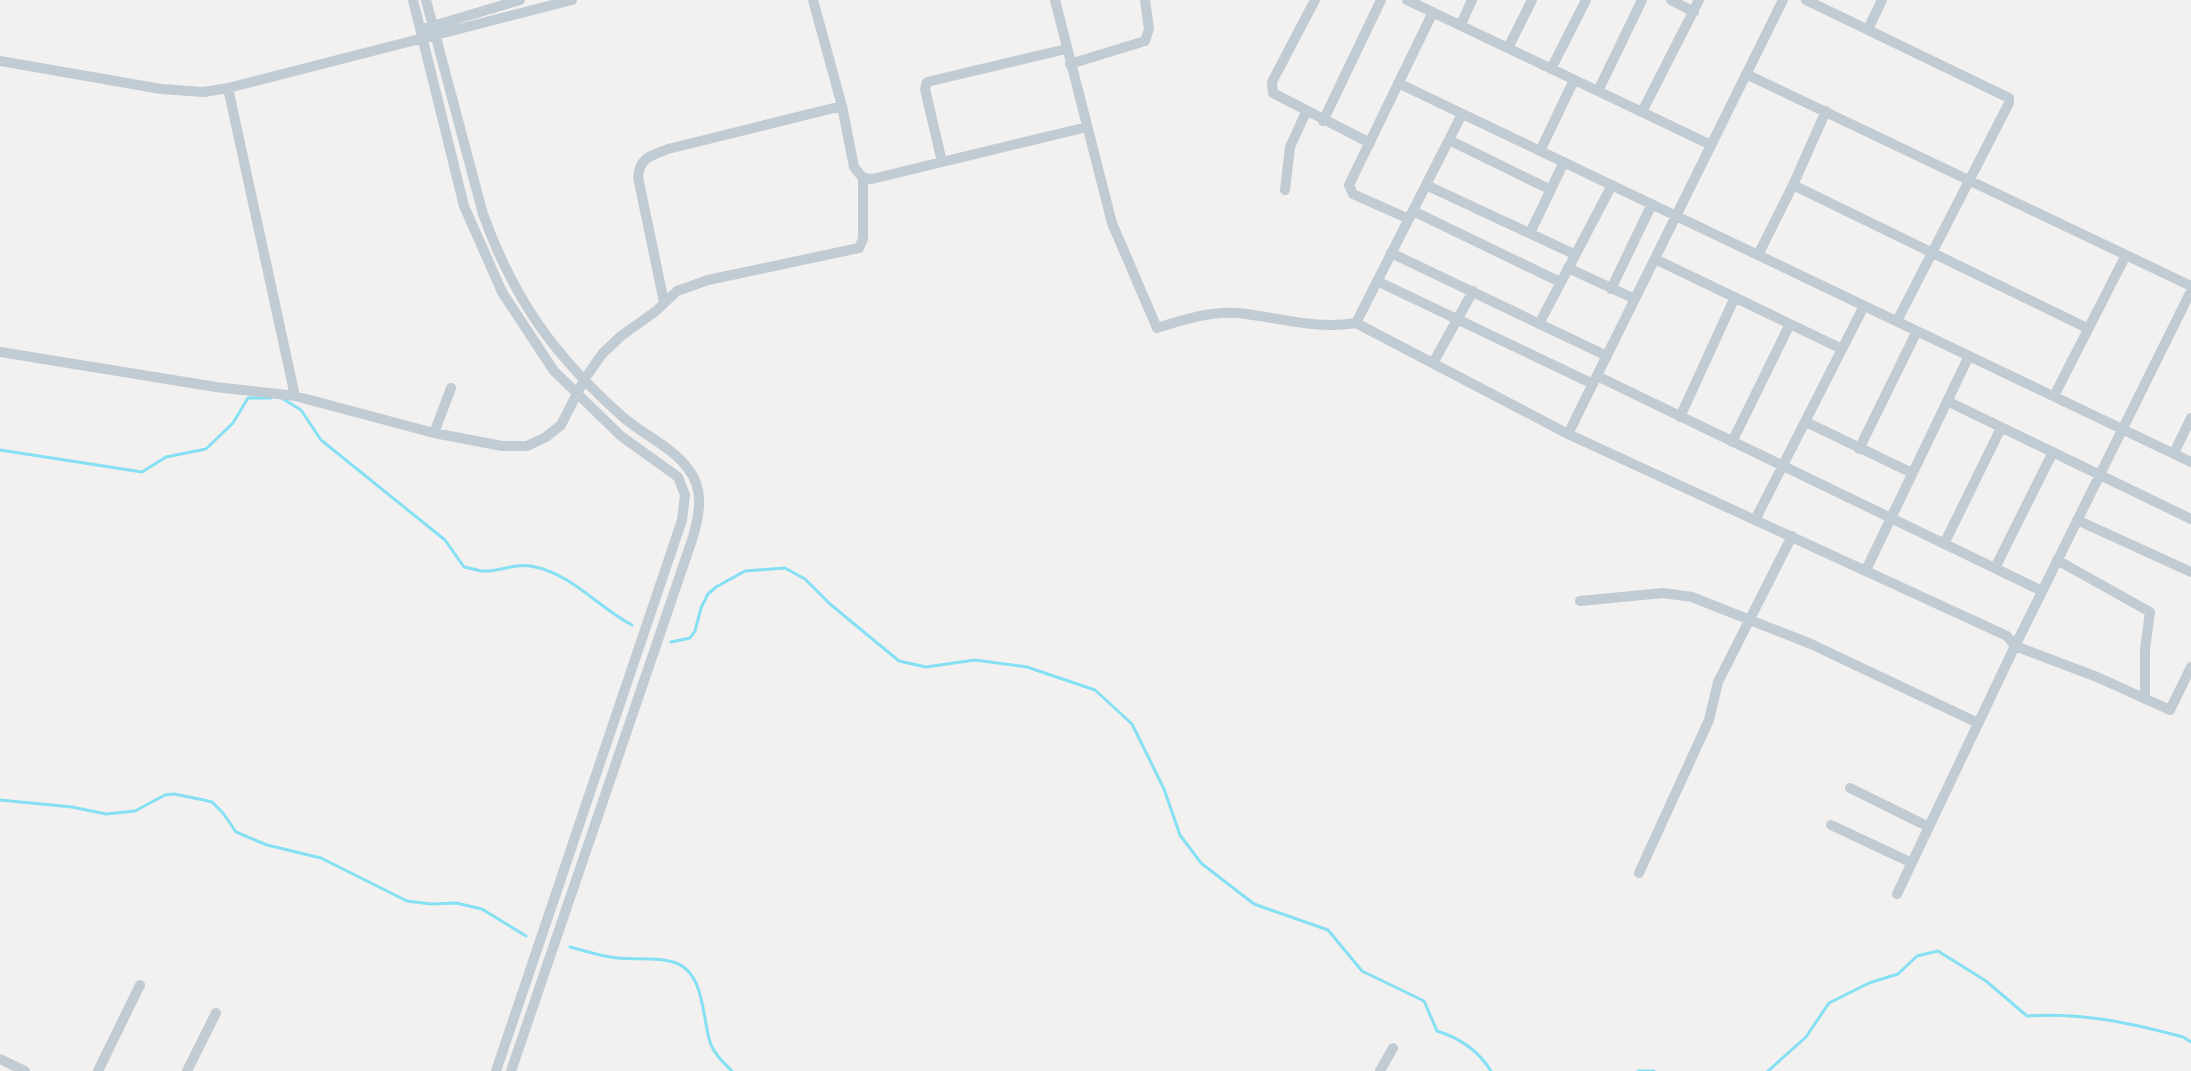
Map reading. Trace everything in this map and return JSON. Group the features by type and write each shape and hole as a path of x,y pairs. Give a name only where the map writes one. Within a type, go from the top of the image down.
{"street":[{"path":"413,0 464,206 502,292 554,371 621,436 678,477 683,486 685,504 496,1071"},
{"path":"426,0 483,214 524,305 546,339 584,380 625,419 689,469 699,495 692,540 511,1071"},
{"path":"510,8 520,0"},
{"path":"0,61 161,89 204,92 408,40 510,8 571,0"},
{"path":"0,352 216,387 295,396 434,433 502,446 527,446 561,425 584,380 602,354 677,291 708,280 859,248 863,239 863,178 854,167 842,106 813,0"},
{"path":"1055,0 1112,223 1157,328 1187,318 1236,313 1296,324 1356,323 1568,434 2007,636 2015,646 2097,677 2170,710 2191,667"},
{"path":"1070,64 1145,41 1149,29 1145,0"},
{"path":"1314,0 1271,86 1275,95 1370,143"},
{"path":"1323,121 1381,0"},
{"path":"1407,0 1711,145"},
{"path":"1461,24 1472,0"},
{"path":"1508,48 1532,0"},
{"path":"1551,69 1586,0"},
{"path":"1598,91 1642,0"},
{"path":"1671,0 1694,12"},
{"path":"1642,112 1699,0"},
{"path":"1568,434 1783,0"},
{"path":"1806,0 2009,98 1897,321"},
{"path":"1868,29 1882,0"},
{"path":"1433,12 1349,189 1353,194 1411,215 1560,282"},
{"path":"942,162 925,89 927,82 1066,49"},
{"path":"1746,74 2191,288 1897,894"},
{"path":"1540,151 1574,80"},
{"path":"1398,83 2191,462"},
{"path":"228,88 295,396"},
{"path":"664,302 638,177 639,165 645,158 668,149 842,106"},
{"path":"1758,255 1826,111"},
{"path":"1285,190 1290,147 1306,112"},
{"path":"1356,323 1462,114"},
{"path":"863,178 872,179 1087,127"},
{"path":"1449,140 1551,190"},
{"path":"1530,233 1564,162"},
{"path":"1426,185 1574,254"},
{"path":"1539,324 1612,185"},
{"path":"1793,185 2087,328"},
{"path":"1611,289 1652,204"},
{"path":"1391,253 1607,356"},
{"path":"2054,396 2126,255"},
{"path":"1655,259 1842,349"},
{"path":"1568,268 1635,299"},
{"path":"1377,281 1680,417 2042,591"},
{"path":"1433,363 1473,291"},
{"path":"1680,417 1735,297"},
{"path":"1755,520 1864,306"},
{"path":"1732,442 1790,324"},
{"path":"1859,449 1917,331"},
{"path":"1866,570 1969,356"},
{"path":"434,433 451,388"},
{"path":"1947,401 2191,519"},
{"path":"2174,453 2191,418"},
{"path":"1806,422 1912,473"},
{"path":"1944,544 2001,428"},
{"path":"1995,568 2053,452"},
{"path":"2077,520 2191,572"},
{"path":"1639,873 1709,720 1718,682 1792,536"},
{"path":"2057,560 2150,612 2145,649 2145,699"},
{"path":"1580,601 1663,593 1692,597 1751,618 1860,666 1978,723"},
{"path":"1850,788 1929,827"},
{"path":"1831,825 1912,863"},
{"path":"570,851 584,854"},
{"path":"98,1071 140,985"},
{"path":"187,1071 216,1013"},
{"path":"505,1043 519,1048"},
{"path":"1380,1071 1393,1048"},
{"path":"0,1059 25,1071"}],"waterway":[{"path":"0,450 142,472 166,457 206,449 233,423 248,398 271,398"},
{"path":"283,399 301,410 321,440 445,540 464,567 488,571 525,565 546,570 572,583 632,625"},
{"path":"671,642 690,638 708,594 716,587 745,571 785,568 805,579 830,604 899,661 926,667 975,660 1027,667 1095,690 1132,724 1164,789 1180,835 1201,863 1254,904 1328,930 1362,971 1424,1001 1437,1031 1468,1046 1491,1071"},
{"path":"0,800 72,807 106,814 135,811 165,795 212,802 236,832 267,845 321,858 407,901 456,903 482,909 526,936"},
{"path":"570,947 625,959 666,960 683,967 697,985 712,1046 732,1071"},
{"path":"1768,1071 1806,1037 1829,1003 1869,983 1898,974 1917,956 1938,951 1986,981 2027,1016 2067,1016 2125,1023 2183,1037 2191,1042"},
{"path":"1638,1071 1654,1071"}]}
